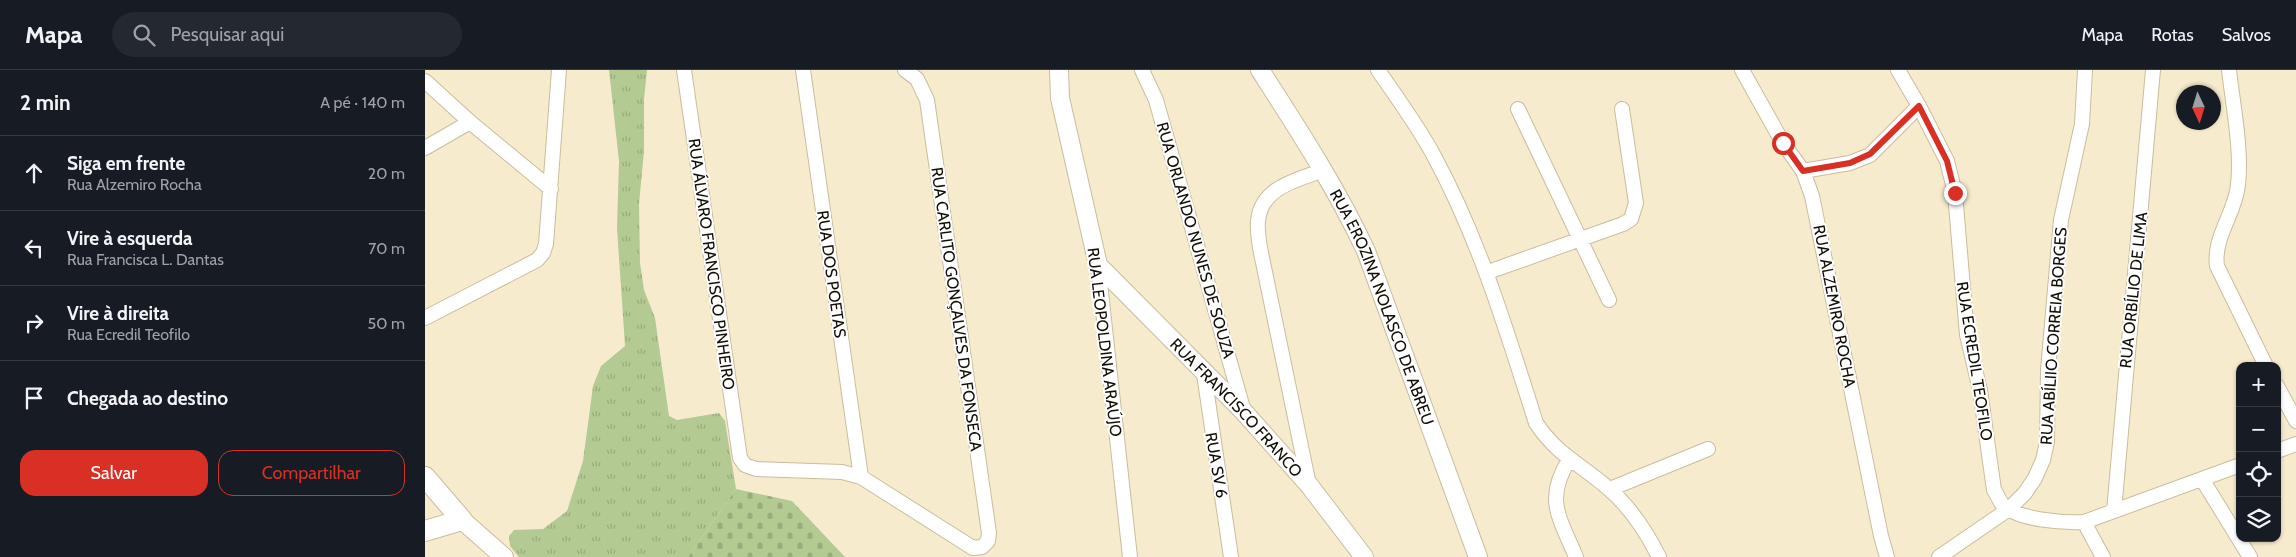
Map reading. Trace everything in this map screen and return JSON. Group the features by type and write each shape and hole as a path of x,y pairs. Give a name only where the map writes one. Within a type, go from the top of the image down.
{"main road":[{"path":"425,478 463,520 425,531"}],"street":[{"path":"425,318 537,260 543,253 546,244 551,189 559,70"},
{"name":"RUA ÁLVARO FRANCISCO PINHEIRO","path":"684,70 740,458 745,465 756,469 842,472 861,477"},
{"name":"RUA DOS POETAS","path":"803,70 861,477"},
{"name":"RUA CARLITO GONÇALVES DA FONSECA","path":"861,477 973,548 982,547 988,541 989,533 927,100 917,79 905,70"},
{"name":"RUA LEOPOLDINA ARAÚJO","path":"1059,70 1060,98 1098,265 1130,557"},
{"name":"RUA ORLANDO NUNES DE SOUZA","path":"1142,70 1156,100 1244,412"},
{"name":"RUA EROZINA NOLASCO DE ABREU","path":"1260,70 1346,207 1366,251 1478,557"},
{"path":"1378,70 1434,155 1488,272 1536,423 1547,439 1569,460 1610,489 1635,518 1659,557"},
{"name":"RUA ALZEMIRO ROCHA","path":"1742,70 1783,143 1803,171 1812,196 1881,536 1887,557"},
{"name":"RUA ECREDIL TEOFILO","path":"1898,70 1947,161 1955,193 1967,335 1980,390 1995,490 2001,503 2009,509"},
{"name":"RUA ABÍLIIO CORREIA BORGES","path":"1939,557 1960,551 2009,509 2035,478 2043,460 2047,442 2048,370 2061,220 2082,124 2085,70"},
{"name":"RUA ORBÍLIO DE LIMA","path":"2114,511 2153,70"},
{"path":"2229,70 2239,170 2238,188 2215,253 2217,266 2246,329 2264,362"},
{"path":"425,81 470,122 551,189"},
{"path":"1803,171 1850,163 1870,154 1919,106"},
{"path":"1518,109 1609,300"},
{"path":"1488,272 1623,224 1631,219 1635,212 1636,203 1633,169 1622,109"},
{"path":"425,148 470,122"},
{"path":"1309,485 1260,248 1258,221 1263,201 1277,188 1324,170"},
{"name":"RUA FRANCISCO FRANCO","path":"1098,265 1204,374 1244,412 1309,485 1364,557"},
{"name":"RUA SV 6","path":"1204,374 1231,557"},
{"path":"2281,393 2296,420"},
{"path":"2281,450 2296,444"},
{"path":"1610,489 1708,450"},
{"path":"1569,460 1559,476 1555,492 1556,507 1576,557"},
{"path":"2009,509 2059,523 2084,522 2236,466"},
{"path":"2202,479 2250,557"},
{"path":"463,520 504,557"},
{"path":"2084,522 2103,557"}],"green space":[{"path":"609,70 647,70 644,99 644,151 639,204 640,263 644,290 655,318 669,416 677,420 719,413 725,421 736,489 688,557 519,557 510,546 509,536 514,530 543,529 567,511 583,461 593,386 601,366 625,346 617,228 619,161"},
{"path":"736,489 792,501 845,557 688,557"}],"route":[{"path":"1783,143 1803,171 1850,163 1870,154 1887,141 1919,106 1947,161 1955,193"}]}
